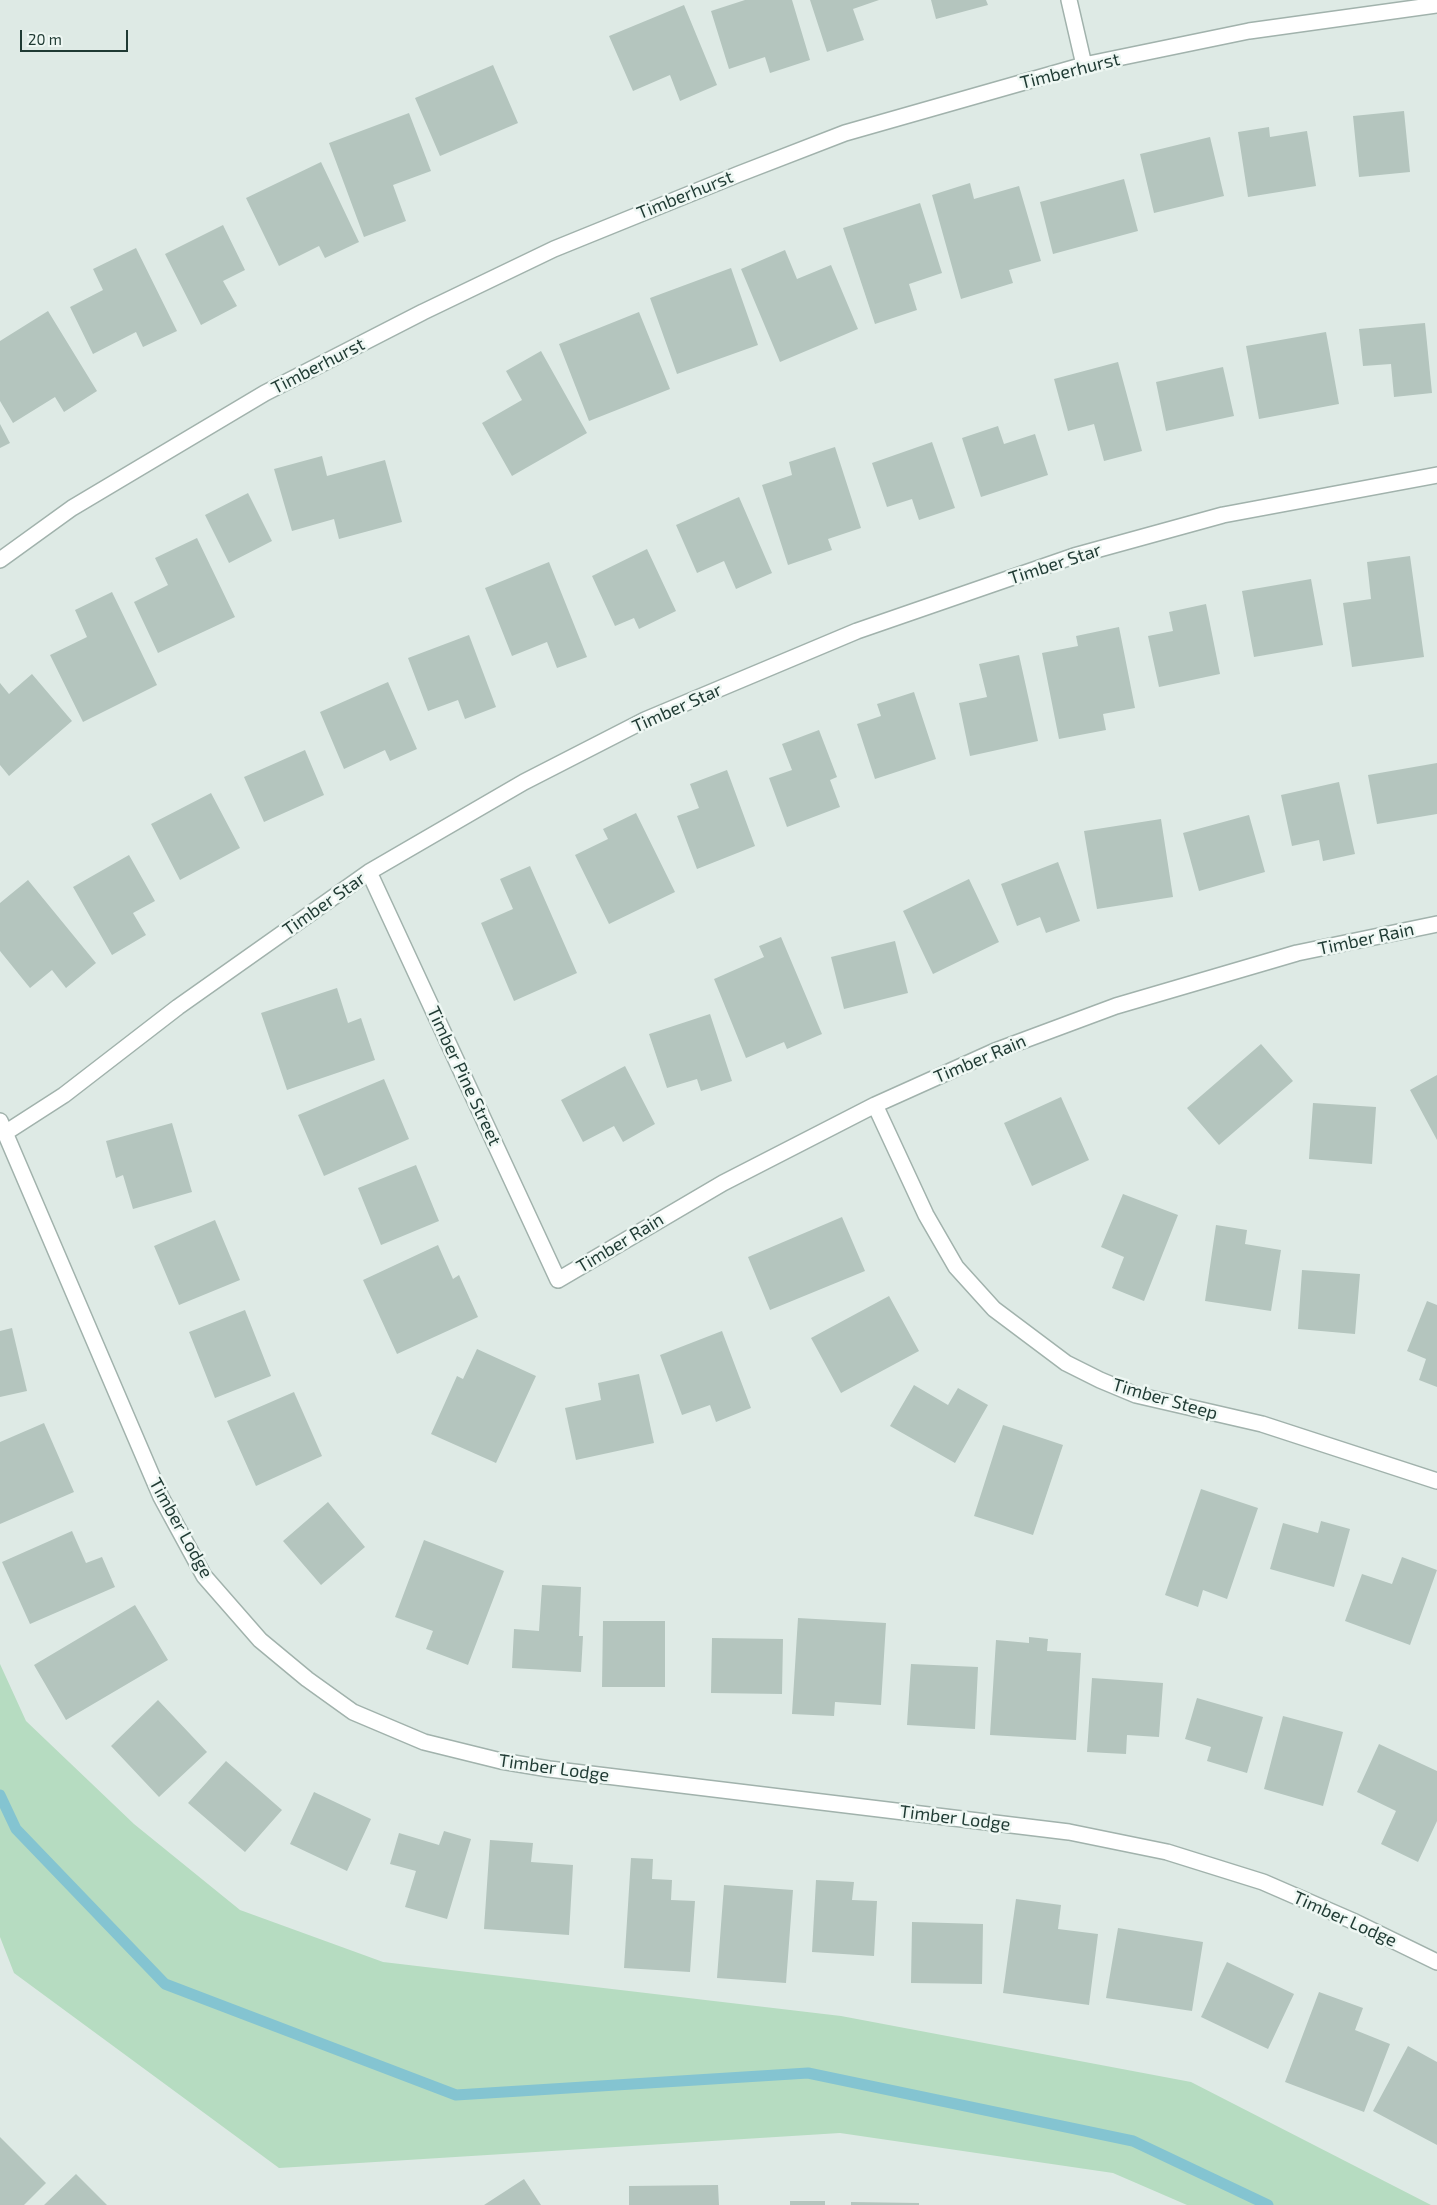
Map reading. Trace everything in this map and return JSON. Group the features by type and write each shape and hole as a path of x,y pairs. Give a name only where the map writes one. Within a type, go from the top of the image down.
{"street":[{"path":"1069,0 1084,65"},
{"name":"Timberhurst","path":"0,560 72,508 265,393 423,312 554,249 845,133 1084,65 1249,31 1437,5"},
{"name":"Timber Star","path":"3,1127 64,1094 178,1007 369,872 524,782 645,720 857,631 1074,556 1214,517 1437,475"},
{"name":"Timber Pine Street","path":"369,872 558,1280"},
{"name":"Timber Rain","path":"558,1280 723,1183 875,1105 995,1051 1116,1006 1297,953 1437,924"},
{"name":"Timber Steep","path":"875,1105 926,1215 956,1268 994,1309 1066,1362 1100,1380 1136,1395 1262,1424 1437,1481"},
{"name":"Timber Lodge","path":"3,1127 161,1497 204,1576 260,1640 307,1679 353,1712 424,1742 502,1761 549,1769 1068,1832 1167,1852 1263,1882 1355,1922 1437,1962"}],"green space":[{"path":"0,1664 26,1721 134,1824 240,1910 383,1962 841,2016 1191,2082 1431,2205 1187,2205 1113,2173 840,2133 279,2168 14,1973 0,1937"}],"building":[{"path":"745,0 792,0 810,60 770,73 765,57 729,69 711,11"},
{"path":"810,0 879,0 853,9 864,40 827,52"},
{"path":"931,0 986,0 988,5 936,19"},
{"path":"684,5 717,85 680,101 670,75 633,91 609,36"},
{"path":"493,65 518,123 440,156 415,98"},
{"path":"1404,111 1410,172 1359,177 1353,116"},
{"path":"409,113 431,171 393,185 406,221 364,237 329,143"},
{"path":"1269,127 1270,137 1307,131 1316,186 1248,197 1238,132"},
{"path":"1210,137 1224,196 1154,213 1140,154"},
{"path":"321,162 359,242 325,258 319,246 279,266 246,198"},
{"path":"1124,179 1138,231 1053,254 1040,202"},
{"path":"970,183 974,199 1019,186 1041,261 1009,270 1013,283 961,299 932,195"},
{"path":"920,203 942,273 909,284 917,310 875,324 843,228"},
{"path":"223,225 245,270 223,281 237,306 201,325 165,254"},
{"path":"136,248 177,331 143,347 136,332 93,354 70,307 103,290 93,269"},
{"path":"785,250 797,279 831,265 858,329 780,362 741,269"},
{"path":"731,268 758,345 677,374 650,298"},
{"path":"48,311 97,391 64,412 55,397 13,423 0,401 0,341"},
{"path":"639,312 670,389 589,421 559,344"},
{"path":"1425,323 1432,393 1394,397 1391,364 1363,366 1359,329"},
{"path":"1326,332 1339,404 1259,419 1246,346"},
{"path":"541,351 587,433 512,476 482,423 522,400 506,371"},
{"path":"1118,362 1142,451 1104,461 1094,424 1068,431 1054,379"},
{"path":"1223,367 1234,416 1166,431 1156,382"},
{"path":"0,424 10,443 0,448"},
{"path":"998,426 1004,444 1035,434 1048,475 981,497 962,438"},
{"path":"932,442 955,508 919,520 912,499 887,507 872,463"},
{"path":"835,447 861,528 828,539 832,550 788,565 762,485 792,475 789,462"},
{"path":"322,456 327,476 385,460 402,522 339,539 334,519 292,531 274,469"},
{"path":"248,493 272,541 229,563 205,515"},
{"path":"739,497 772,573 736,589 724,561 697,573 676,525"},
{"path":"197,538 235,617 158,653 134,602 168,585 155,558"},
{"path":"647,549 676,611 639,629 634,618 615,626 592,576"},
{"path":"1410,556 1424,657 1352,667 1343,603 1371,599 1367,562"},
{"path":"549,562 587,657 557,668 547,642 512,656 485,588"},
{"path":"1311,579 1323,645 1254,657 1242,591"},
{"path":"112,592 157,685 83,722 50,655 87,637 75,610"},
{"path":"1206,604 1220,674 1159,687 1148,636 1173,631 1169,612"},
{"path":"1119,627 1135,708 1103,714 1106,730 1059,739 1042,653 1078,646 1076,636"},
{"path":"469,635 496,707 465,719 458,700 428,711 408,658"},
{"path":"1019,655 1038,741 970,756 959,703 987,697 979,664"},
{"path":"32,674 72,721 9,776 0,765 0,683 9,694"},
{"path":"388,682 417,749 390,761 385,750 344,769 320,712"},
{"path":"914,692 936,759 875,779 857,724 881,716 877,704"},
{"path":"819,730 837,777 830,780 840,807 787,827 769,778 792,770 782,744"},
{"path":"305,750 324,795 264,822 244,777"},
{"path":"1437,763 1437,814 1377,824 1368,775"},
{"path":"727,770 755,846 697,869 677,816 699,808 690,784"},
{"path":"1339,782 1355,854 1323,861 1319,840 1292,846 1281,795"},
{"path":"211,793 240,848 180,880 151,824"},
{"path":"636,813 675,892 609,924 575,855 608,839 603,829"},
{"path":"1249,815 1265,872 1199,891 1183,833"},
{"path":"1161,819 1173,897 1097,909 1084,831"},
{"path":"129,855 155,901 133,913 146,935 112,955 73,887"},
{"path":"1058,862 1080,921 1046,933 1040,917 1017,926 1001,884"},
{"path":"530,866 577,973 514,1001 481,923 513,909 500,879"},
{"path":"969,879 999,942 933,974 903,911"},
{"path":"28,880 96,963 66,988 52,970 30,988 0,951 0,903"},
{"path":"781,937 822,1034 787,1049 784,1042 746,1058 714,979 764,957 759,946"},
{"path":"895,941 908,993 844,1009 831,957"},
{"path":"337,988 348,1023 361,1018 375,1060 287,1090 261,1013"},
{"path":"710,1014 732,1081 701,1091 697,1079 667,1088 649,1034"},
{"path":"1261,1044 1293,1081 1219,1145 1187,1108"},
{"path":"625,1066 655,1124 623,1142 614,1126 583,1142 561,1100"},
{"path":"1437,1075 1437,1140 1410,1090"},
{"path":"384,1079 409,1139 324,1176 298,1115"},
{"path":"1061,1097 1089,1160 1032,1186 1004,1123"},
{"path":"1313,1103 1376,1107 1372,1164 1309,1159"},
{"path":"172,1123 192,1192 133,1209 123,1175 116,1178 106,1141"},
{"path":"416,1165 439,1221 381,1245 358,1188"},
{"path":"1123,1194 1178,1215 1144,1301 1112,1288 1124,1257 1101,1247"},
{"path":"842,1217 865,1271 770,1310 748,1257"},
{"path":"215,1220 240,1280 179,1305 154,1246"},
{"path":"1216,1225 1247,1230 1245,1244 1281,1250 1271,1311 1205,1301"},
{"path":"438,1245 453,1279 459,1275 478,1317 397,1354 363,1280"},
{"path":"1302,1270 1360,1274 1355,1334 1298,1329"},
{"path":"889,1296 919,1351 841,1393 811,1338"},
{"path":"1427,1301 1437,1305 1437,1387 1419,1380 1426,1359 1407,1351"},
{"path":"245,1310 271,1376 215,1398 189,1332"},
{"path":"12,1328 27,1391 0,1397 0,1331"},
{"path":"722,1331 751,1408 716,1422 710,1405 682,1415 660,1355"},
{"path":"477,1349 536,1376 496,1463 431,1434 457,1376 463,1379"},
{"path":"639,1374 654,1443 576,1460 565,1408 601,1400 598,1383"},
{"path":"914,1385 948,1405 958,1388 988,1405 955,1463 890,1426"},
{"path":"294,1392 322,1456 256,1486 227,1421"},
{"path":"44,1423 74,1492 0,1524 0,1442"},
{"path":"1003,1425 1063,1445 1033,1535 974,1516"},
{"path":"1201,1489 1258,1508 1227,1599 1203,1590 1198,1607 1165,1595"},
{"path":"328,1502 365,1547 321,1585 283,1541"},
{"path":"1321,1521 1350,1529 1334,1587 1270,1569 1283,1523 1318,1533"},
{"path":"72,1531 86,1563 102,1557 115,1587 30,1624 2,1562"},
{"path":"424,1540 504,1571 468,1665 426,1649 433,1631 395,1617"},
{"path":"1402,1557 1437,1570 1410,1645 1345,1621 1362,1574 1392,1584"},
{"path":"542,1585 581,1587 579,1636 583,1636 581,1672 512,1668 514,1629 539,1631"},
{"path":"135,1605 168,1660 66,1720 34,1665"},
{"path":"798,1618 886,1623 881,1705 835,1702 834,1716 792,1714"},
{"path":"603,1621 665,1621 665,1687 602,1687"},
{"path":"1029,1637 1048,1639 1047,1651 1081,1653 1076,1740 990,1735 996,1640 1029,1643"},
{"path":"712,1638 783,1639 782,1694 711,1693"},
{"path":"911,1664 978,1667 975,1729 907,1725"},
{"path":"1092,1678 1163,1683 1159,1737 1127,1735 1126,1754 1087,1752"},
{"path":"1197,1698 1263,1717 1247,1773 1207,1761 1211,1747 1185,1739"},
{"path":"158,1700 207,1752 159,1797 111,1746"},
{"path":"1283,1716 1343,1732 1323,1806 1264,1789"},
{"path":"1379,1744 1437,1771 1437,1821 1418,1862 1381,1844 1396,1811 1357,1792"},
{"path":"226,1761 282,1810 245,1852 188,1803"},
{"path":"314,1792 371,1819 347,1871 290,1844"},
{"path":"444,1831 471,1839 447,1919 405,1907 416,1871 390,1864 399,1833 439,1845"},
{"path":"490,1840 533,1843 531,1862 573,1865 569,1935 484,1929"},
{"path":"631,1858 653,1859 652,1879 672,1880 671,1900 695,1901 690,1972 624,1968"},
{"path":"816,1880 854,1882 852,1900 877,1901 874,1956 812,1952"},
{"path":"724,1885 793,1890 786,1983 717,1978"},
{"path":"1016,1899 1061,1905 1058,1929 1098,1934 1089,2005 1003,1993"},
{"path":"912,1922 983,1924 982,1984 911,1983"},
{"path":"1118,1928 1203,1942 1192,2011 1106,1998"},
{"path":"1227,1962 1294,1994 1268,2049 1201,2017"},
{"path":"1319,1992 1363,2008 1355,2030 1390,2044 1364,2112 1285,2082"},
{"path":"1408,2046 1437,2062 1437,2145 1373,2111"},
{"path":"0,2137 46,2183 24,2205 0,2205"},
{"path":"76,2174 107,2205 44,2205"},
{"path":"524,2179 541,2205 484,2205"},
{"path":"718,2185 719,2205 629,2205 629,2186"},
{"path":"790,2201 825,2201 825,2205 790,2205"},
{"path":"851,2202 919,2203 919,2205 851,2205"}],"waterway":[{"path":"0,1795 16,1829 165,1984 456,2095 808,2073 1133,2141 1268,2205"}]}
